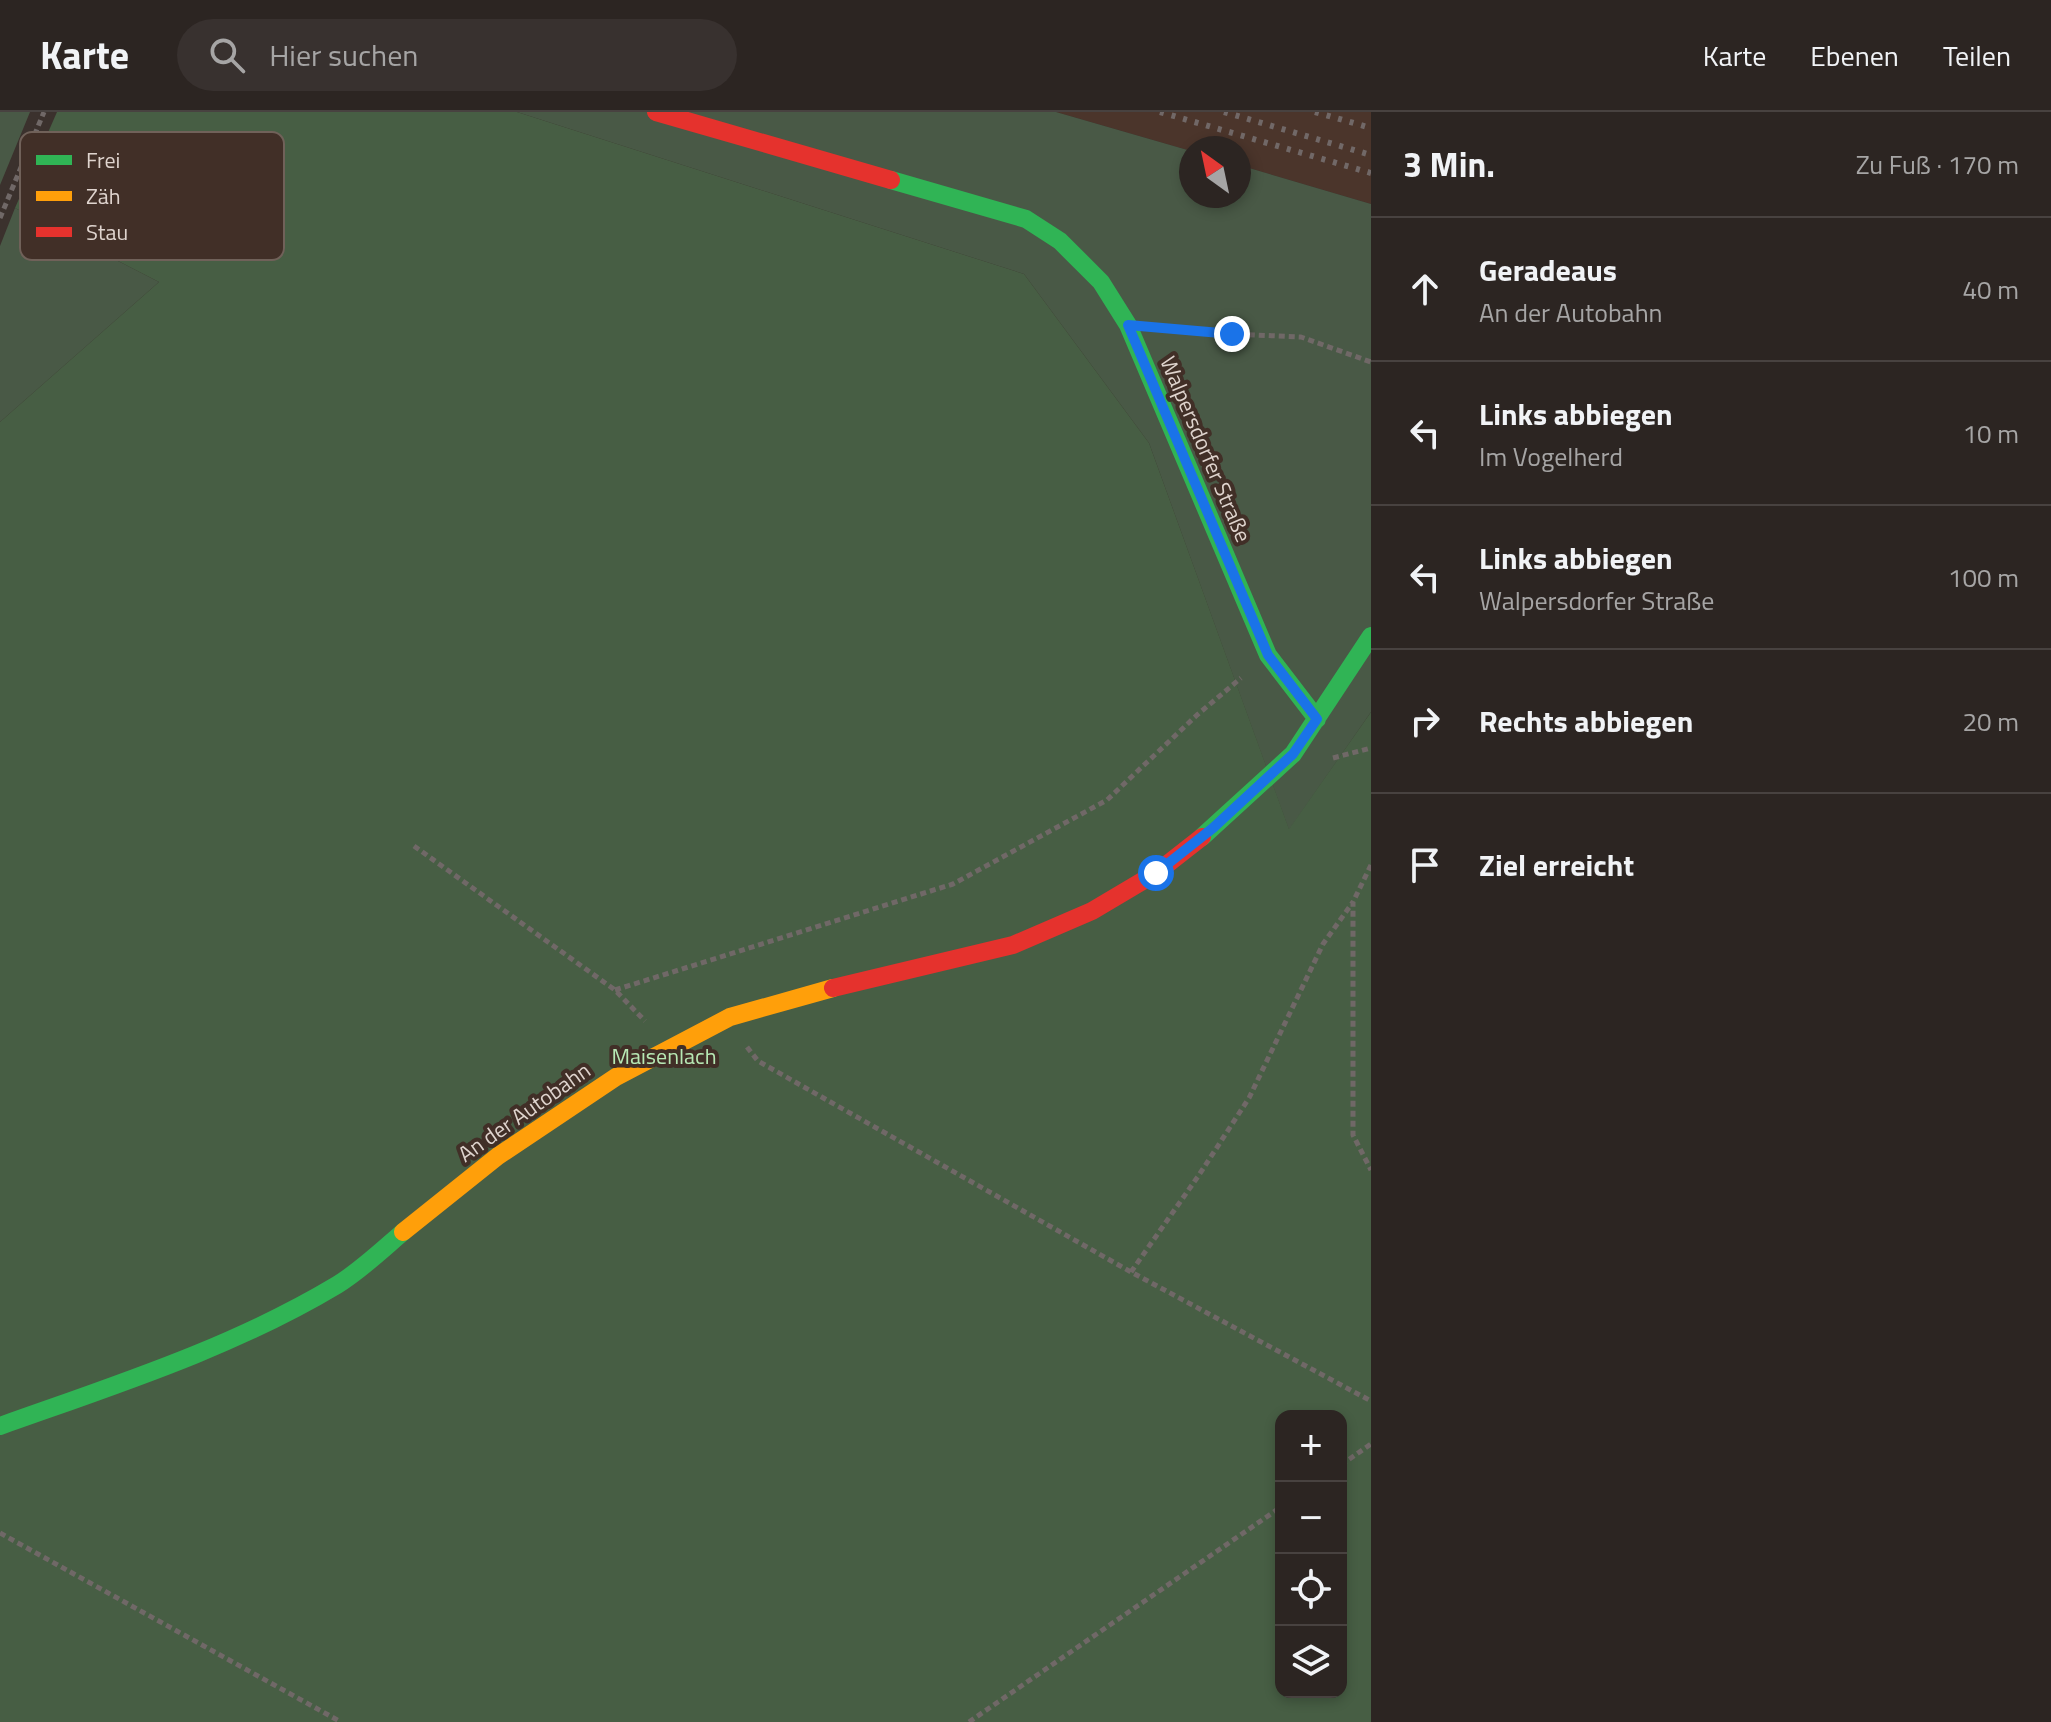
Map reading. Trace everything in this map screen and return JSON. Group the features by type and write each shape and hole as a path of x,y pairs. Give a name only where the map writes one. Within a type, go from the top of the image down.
{"street":[{"name":"Walpersdorfer Straße","path":"656,112 1026,219 1060,241 1101,282 1128,325 1268,655 1317,719"},
{"name":"An der Autobahn","path":"0,1426 172,1365 254,1329 339,1284 498,1156 616,1077 730,1017 849,983 1013,945 1092,911 1156,873 1202,837 1293,754 1371,636"}],"path":[{"path":"36,132 44,112"},
{"path":"0,218 20,170"},
{"path":"1128,325 1301,337 1371,362"},
{"path":"615,990 953,884 1107,800 1197,715 1268,655"},
{"path":"414,846 615,990 671,1047"},
{"path":"1131,1272 1249,1098 1323,944 1353,902 1371,865"},
{"path":"1353,902 1353,1135 1371,1170"},
{"path":"730,1017 739,1038 758,1061 1131,1272 1371,1401"},
{"path":"1347,1461 1371,1444"},
{"path":"969,1722 1275,1511"},
{"path":"0,1533 341,1722"}],"shaded area":[{"path":"1056,112 1371,112 1371,204 1251,169 1251,136 1179,136 1179,148"}],"green space":[{"path":"0,112 30,112 20,132 0,185"},
{"name":"Maisenlach","path":"57,112 517,112 1024,274 1149,443 1289,829 1371,712 1371,1722 0,1722 0,422 159,282 116,260 284,260 284,132 48,132"},
{"path":"517,112 1056,112 1179,148 1179,208 1251,208 1251,169 1371,204 1371,712 1289,830 1149,443 1024,274"},
{"path":"15,208 20,211 20,260 116,260 159,282 0,422 0,246"}],"railway":[{"path":"1160,112 1371,173"},
{"path":"1224,112 1371,155"},
{"path":"1315,112 1371,128"}],"traffic: fast":[{"path":"891,180 1026,219 1060,241 1101,282 1128,325 1268,655 1317,719"},
{"path":"1202,837 1293,754 1371,636"},
{"path":"0,1426 172,1364 256,1328 346,1279 403,1232"}],"traffic: slow":[{"path":"403,1232 498,1156 616,1077 730,1017 833,988"}],"traffic: jam":[{"path":"656,112 891,180"},
{"path":"833,988 1013,945 1092,911 1156,873 1202,837"}],"route":[{"path":"1156,873 1213,828 1293,754 1317,719 1268,655 1128,325 1232,334"}]}
